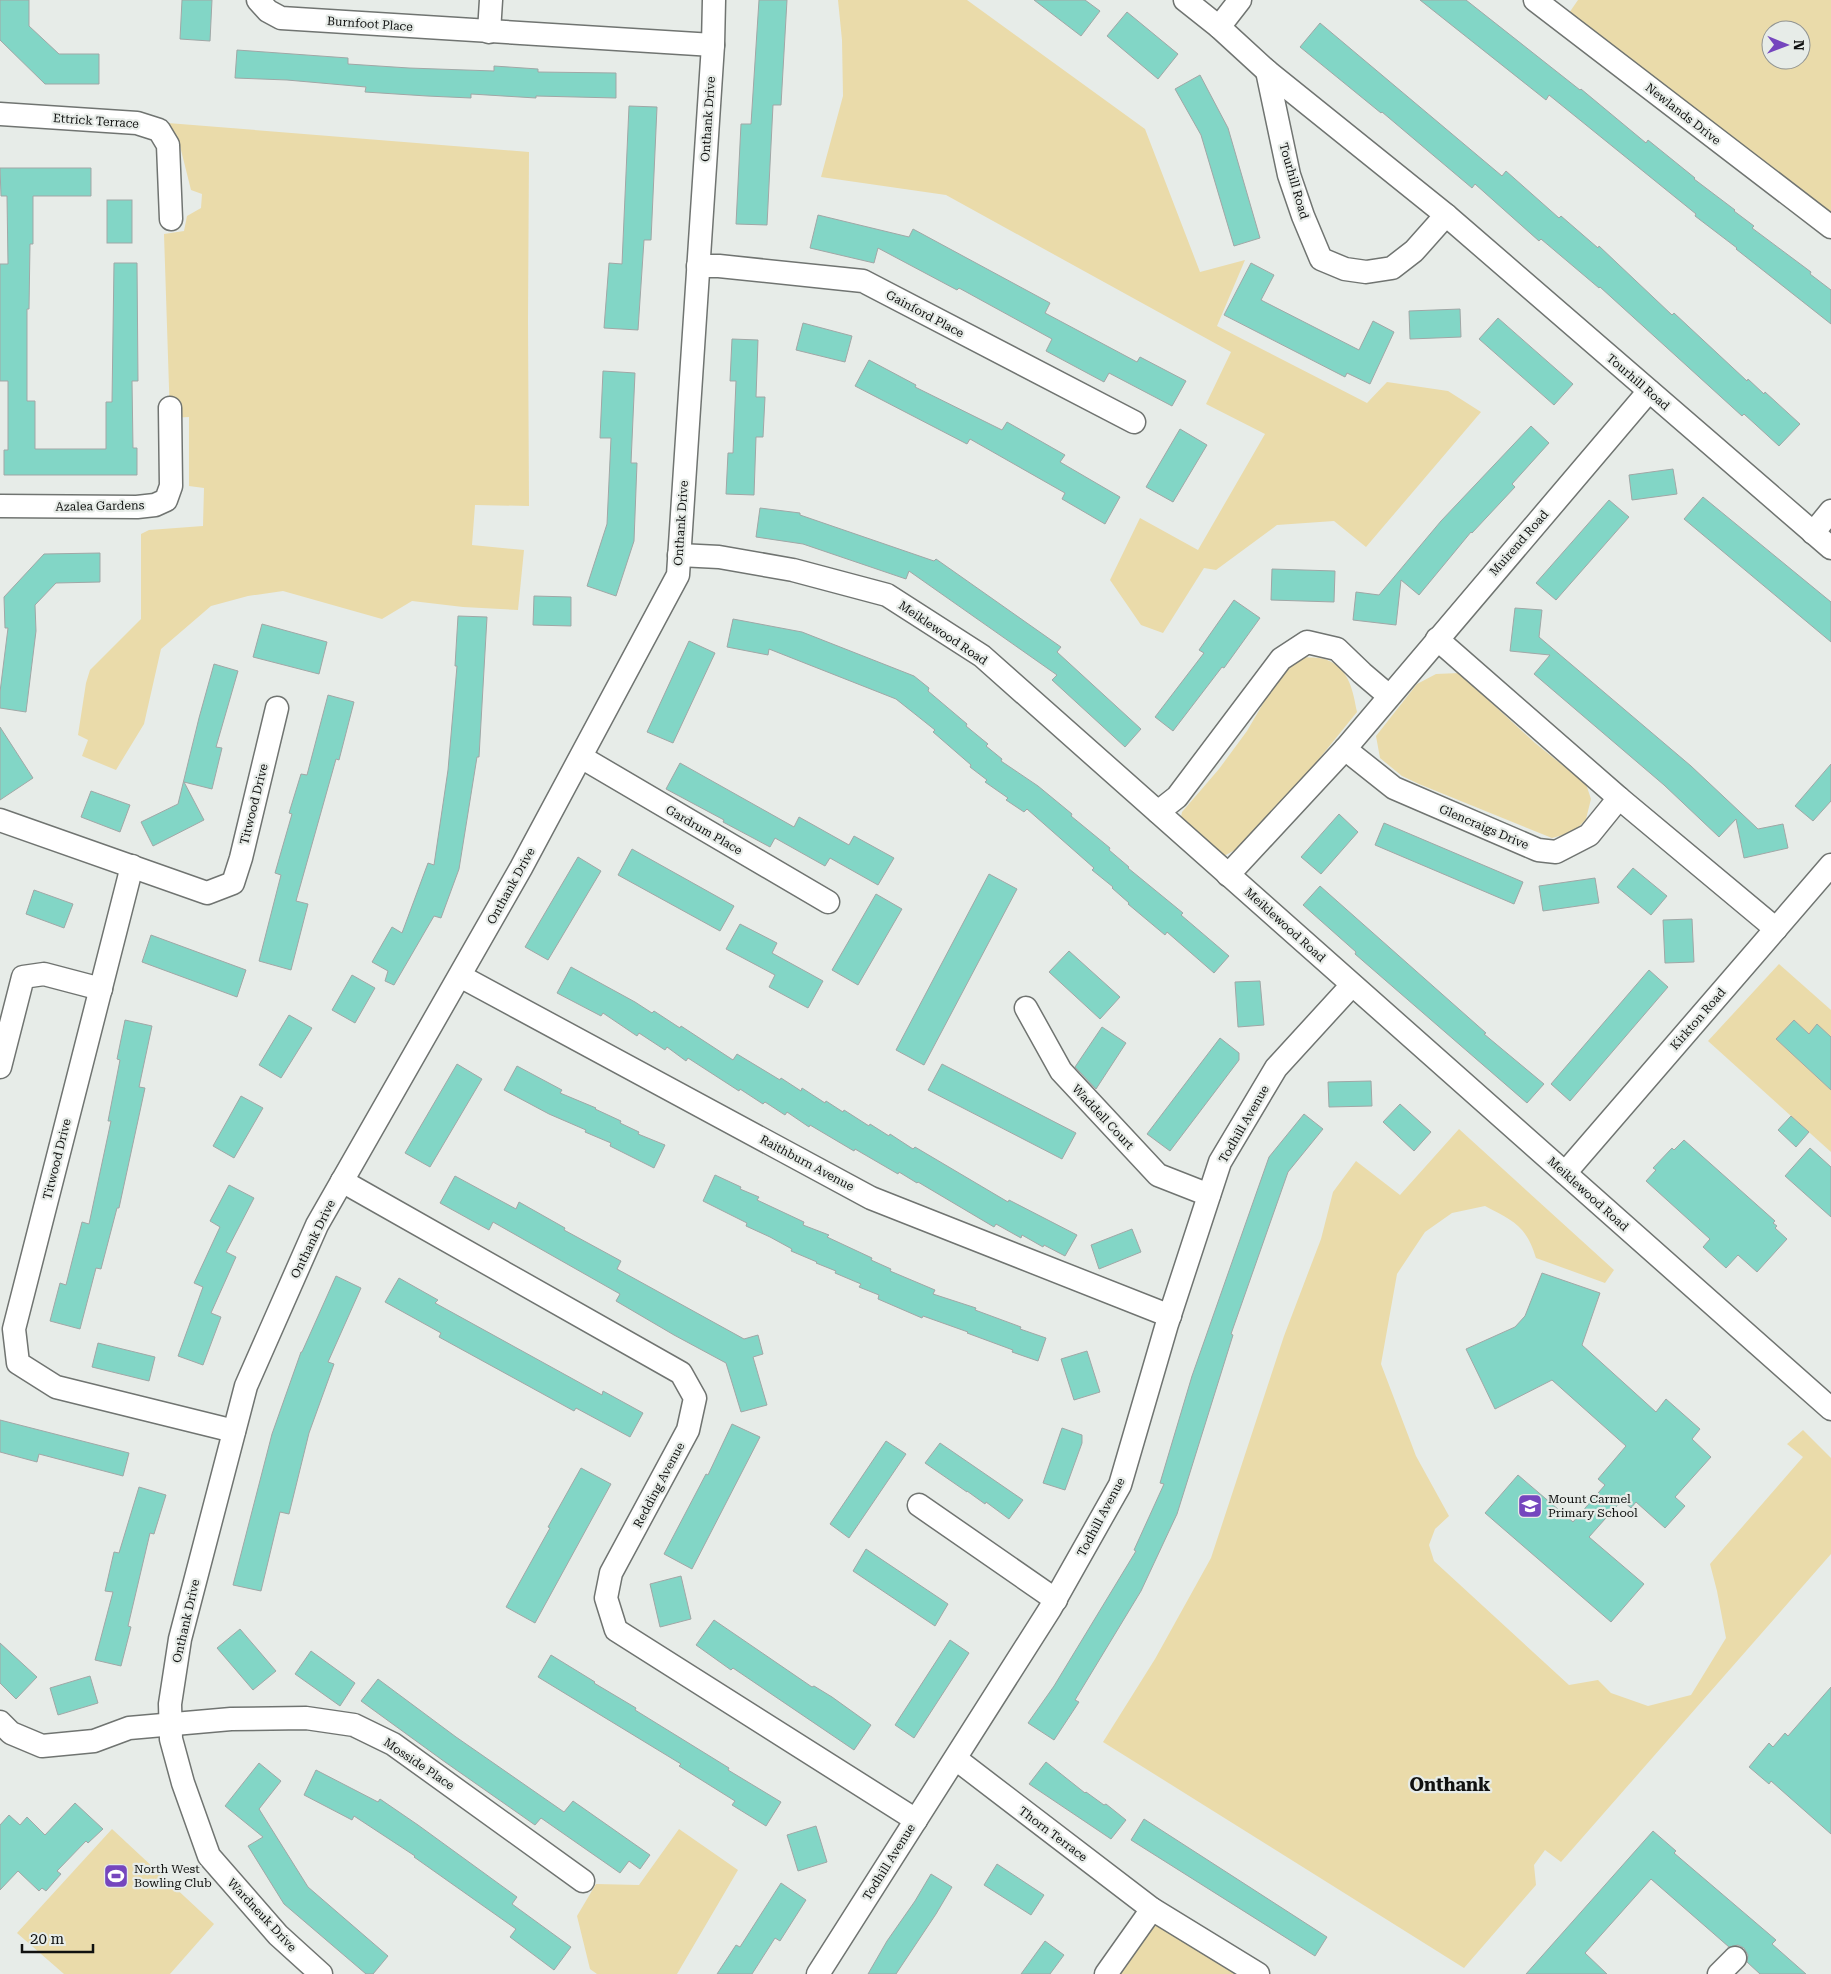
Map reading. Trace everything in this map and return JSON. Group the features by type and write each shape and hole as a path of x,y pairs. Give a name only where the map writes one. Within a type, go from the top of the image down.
{"street":[{"name":"Burnfoot Place","path":"258,0 268,11 280,18 713,45"},
{"path":"489,32 491,0"},
{"name":"Onthank Drive","path":"171,1732 170,1704 180,1639 234,1430 250,1377 317,1225 521,868 678,574 713,45 714,0"},
{"name":"Tourhill Road","path":"1185,0 1219,27 1267,71 1446,215 1831,548"},
{"path":"1219,27 1240,0"},
{"name":"Newlands Drive","path":"1535,0 1831,227"},
{"name":"Tourhill Road","path":"1267,71 1290,175 1303,216 1321,259 1345,268 1366,272 1392,268 1414,251 1446,215"},
{"name":"Ettrick Terrace","path":"0,114 137,123 159,130 168,145 171,219"},
{"name":"Gainford Place","path":"698,266 719,266 863,282 1134,422"},
{"name":"Muirend Road","path":"1228,875 1344,749 1649,391"},
{"name":"Azalea Gardens","path":"0,506 137,507 166,500 171,486 170,408"},
{"path":"1813,533 1831,511"},
{"name":"Meiklewood Road","path":"679,556 719,557 793,570 887,595 982,656 1831,1410"},
{"path":"1437,639 1619,798 1776,929"},
{"path":"1158,812 1177,797 1281,659 1307,642 1337,649 1389,696"},
{"name":"Titwood Drive","path":"0,820 207,893 233,883 241,858 277,708"},
{"name":"Glencraigs Drive","path":"1344,749 1394,788 1538,850 1556,852 1589,835 1619,798"},
{"name":"Gardrum Place","path":"581,757 828,902"},
{"name":"Kirkton Road","path":"1565,1173 1831,865"},
{"name":"Titwood Drive","path":"132,866 100,989 7,1322 18,1362 56,1387 234,1430"},
{"path":"0,1067 23,977 44,974 100,989"},
{"name":"Raithburn Avenue","path":"460,976 871,1198 1170,1316"},
{"name":"Todhill Avenue","path":"818,1974 1056,1600 1120,1486 1170,1316 1220,1162 1276,1068 1352,985"},
{"name":"Waddell Court","path":"1026,1008 1061,1072 1158,1176 1209,1195"},
{"name":"Redding Avenue","path":"342,1180 681,1373 695,1398 688,1430 611,1573 606,1598 616,1630 916,1820"},
{"path":"919,1505 1056,1600"},
{"name":"Mosside Place","path":"171,1732 231,1719 306,1718 354,1725 393,1744 583,1881"},
{"path":"0,1722 11,1733 42,1746 94,1741 129,1728 171,1732"},
{"name":"Wardneuk Drive","path":"171,1732 184,1783 209,1856 278,1936 320,1974"},
{"name":"Thorn Terrace","path":"956,1759 1152,1908 1258,1974"},
{"path":"1106,1974 1152,1908"},
{"path":"1719,1974 1735,1958"}],"shaded area":[{"path":"838,0 967,0 1145,129 1200,272 1245,260 1217,326 1367,403 1387,382 1448,391 1481,412 1366,547 1334,521 1277,525 1216,570 1204,568 1163,633 1141,625 1110,580 1140,518 1198,550 1265,434 1206,404 1231,352 946,195 821,177 843,96 842,40"},
{"path":"1578,0 1831,0 1831,217 1569,13"},
{"path":"155,122 529,152 529,506 475,505 472,545 524,550 518,610 463,607 412,601 382,619 283,591 248,596 211,606 161,649 144,724 116,770 82,756 88,740 78,735 86,683 90,670 141,619 141,534 149,530 203,526 204,488 189,486 189,417 170,418 164,234 184,231 187,216 201,208 202,194 191,190 179,142"},
{"path":"1304,657 1325,659 1341,669 1349,682 1357,712 1306,775 1244,845 1224,856 1180,822 1182,812 1219,769 1247,731 1286,664"},
{"path":"1459,673 1535,743 1586,784 1591,799 1586,819 1574,832 1552,838 1419,784 1402,776 1380,758 1376,736 1417,684 1436,674"},
{"path":"1779,964 1831,1010 1831,1152 1708,1041"},
{"name":"Mount Carmel Primary School","path":"1459,1129 1614,1270 1605,1283 1536,1258 1523,1231 1511,1220 1485,1206 1452,1213 1425,1232 1397,1274 1381,1364 1416,1456 1449,1516 1435,1529 1429,1545 1434,1561 1569,1685 1598,1680 1611,1693 1648,1706 1691,1695 1726,1638 1710,1564 1803,1457 1787,1444 1803,1430 1831,1458 1831,1554 1561,1862 1545,1850 1534,1865 1536,1885 1464,1968 1103,1742 1155,1659 1211,1558 1284,1336 1321,1239 1333,1192 1356,1161 1400,1195"},
{"name":"North West Bowling Club","path":"112,1829 214,1924 170,1974 64,1974 17,1933"},
{"path":"679,1829 738,1870 677,1974 597,1974 590,1969 577,1916 596,1884 639,1885"},
{"path":"1152,1915 1246,1974 1116,1974"}],"building":[{"path":"0,0 29,0 29,26 59,54 99,54 99,84 45,84 0,40"},
{"path":"182,0 212,0 210,41 180,39"},
{"path":"759,0 787,0 781,105 773,105 767,225 736,224 741,124 751,124"},
{"path":"1034,0 1085,0 1100,11 1081,36"},
{"path":"1420,0 1466,0 1581,89 1646,143 1648,140 1754,226 1752,228 1811,272 1810,274 1831,290 1831,324 1695,216 1696,214 1549,95 1546,100"},
{"path":"1127,12 1178,54 1158,79 1107,36"},
{"path":"1320,23 1502,176 1506,171 1559,218 1561,216 1598,248 1599,246 1672,315 1674,313 1747,381 1748,379 1764,394 1765,392 1800,424 1779,446 1744,414 1742,416 1600,287 1541,239 1539,241 1475,184 1472,188 1382,112 1300,47"},
{"path":"237,50 348,58 348,64 409,68 494,71 494,66 538,69 538,72 616,73 616,98 536,96 536,98 471,94 471,98 427,96 365,92 366,87 287,80 235,78"},
{"path":"1200,75 1228,128 1260,238 1234,246 1201,135 1175,89"},
{"path":"629,106 657,107 651,240 644,240 638,330 604,328 609,263 622,264"},
{"path":"0,168 91,168 91,196 33,196 33,244 30,244 29,309 27,309 27,401 35,401 35,449 106,449 106,402 112,402 114,263 137,263 138,381 132,381 133,448 137,448 137,475 4,475 4,450 8,450 8,381 0,381 0,264 8,264 7,196 1,196"},
{"path":"107,200 132,200 132,243 107,243"},
{"path":"818,215 909,237 913,229 1050,303 1045,313 1137,362 1140,357 1186,381 1172,406 1109,373 1104,382 1046,351 1052,339 959,288 957,290 878,248 874,263 810,248"},
{"path":"1251,263 1274,275 1261,300 1359,350 1373,321 1394,332 1370,384 1347,373 1345,377 1224,315"},
{"path":"1460,309 1461,337 1410,339 1409,311"},
{"path":"1498,318 1573,384 1554,405 1479,339"},
{"path":"803,323 852,336 845,362 796,350"},
{"path":"732,339 758,340 756,397 765,397 763,437 756,437 754,495 726,494 728,453 733,453 736,381 730,381"},
{"path":"869,360 916,385 915,387 1002,430 1007,422 1065,455 1060,462 1120,497 1105,524 1062,499 1065,493 970,439 967,444 855,386"},
{"path":"603,371 635,373 631,463 637,463 634,541 616,596 587,586 607,524 611,438 600,438"},
{"path":"1531,426 1549,443 1512,484 1515,487 1471,532 1419,595 1401,580 1396,625 1353,620 1356,592 1379,595 1441,521"},
{"path":"1180,429 1207,445 1173,502 1146,487"},
{"path":"1673,469 1677,494 1632,500 1629,475"},
{"path":"1703,497 1831,602 1831,642 1684,519"},
{"path":"1609,500 1629,517 1556,600 1536,583"},
{"path":"760,508 800,513 800,515 934,561 936,559 1061,647 1057,652 1141,729 1125,747 1052,680 1057,675 909,571 906,579 803,544 756,537"},
{"path":"100,553 100,582 56,583 35,605 36,631 26,712 0,708 0,692 8,628 5,628 4,597 44,554"},
{"path":"1272,569 1335,571 1334,602 1271,600"},
{"path":"534,596 571,597 571,626 533,625"},
{"path":"1234,600 1260,618 1224,668 1222,667 1173,731 1155,717 1204,653 1199,650"},
{"path":"1515,608 1542,610 1539,637 1691,766 1758,829 1783,824 1788,848 1744,858 1736,819 1719,837 1664,785 1534,674 1550,655 1510,651"},
{"path":"458,616 487,617 479,757 477,757 459,869 441,918 434,916 394,985 385,981 388,971 372,962 392,927 402,933 428,863 434,865 448,770 457,666 455,666"},
{"path":"733,619 802,632 914,676 929,688 928,691 967,724 966,726 988,744 986,746 1002,759 1001,761 1038,786 1072,814 1071,816 1110,848 1109,850 1128,868 1183,913 1181,915 1229,956 1214,973 1167,932 1165,935 1128,904 1113,887 1092,870 1094,868 1027,809 1024,812 985,782 987,780 970,767 971,765 933,732 935,730 896,699 769,649 768,655 727,647"},
{"path":"262,624 327,642 319,674 253,657"},
{"path":"689,641 715,653 673,743 647,732"},
{"path":"214,664 238,671 216,747 222,748 212,789 184,782 204,820 153,846 141,822 178,804"},
{"path":"328,695 354,702 339,760 336,759 296,901 308,904 291,970 259,961 281,875 275,873 292,814 289,813 301,774 307,775"},
{"path":"0,727 33,778 0,800"},
{"path":"680,763 794,827 799,817 849,845 854,836 894,858 878,885 830,858 825,866 775,838 770,847 666,789"},
{"path":"1831,764 1831,801 1813,821 1795,806"},
{"path":"91,791 130,805 120,832 81,817"},
{"path":"1339,814 1358,832 1321,874 1301,857"},
{"path":"1384,823 1523,882 1514,904 1375,845"},
{"path":"632,849 734,906 720,931 618,875"},
{"path":"578,857 601,871 548,960 525,947"},
{"path":"1633,868 1667,896 1651,915 1617,887"},
{"path":"989,874 1017,889 924,1065 896,1050"},
{"path":"1595,878 1599,903 1543,911 1539,886"},
{"path":"1320,886 1486,1033 1484,1034 1544,1084 1527,1103 1355,954 1356,952 1303,905"},
{"path":"34,890 73,904 64,928 26,914"},
{"path":"876,894 902,909 858,985 832,970"},
{"path":"1692,919 1694,962 1665,963 1663,920"},
{"path":"740,924 777,943 772,953 823,981 808,1008 769,987 775,975 726,949"},
{"path":"151,935 246,970 237,997 142,962"},
{"path":"1069,951 1120,997 1100,1019 1049,972"},
{"path":"571,967 652,1013 654,1011 680,1028 681,1026 733,1060 737,1054 801,1091 802,1088 825,1103 826,1101 843,1112 844,1110 869,1126 870,1124 889,1136 890,1134 913,1149 915,1147 1008,1202 1009,1200 1077,1235 1065,1256 1044,1245 1043,1247 1022,1235 1021,1238 996,1224 994,1227 918,1182 899,1172 898,1174 855,1149 854,1151 810,1125 809,1127 787,1112 785,1115 765,1102 763,1104 740,1089 739,1091 688,1058 686,1061 667,1047 665,1050 639,1033 637,1036 603,1013 601,1016 557,993"},
{"path":"1649,970 1668,987 1570,1101 1551,1084"},
{"path":"352,975 375,988 355,1023 332,1010"},
{"path":"1260,981 1264,1025 1238,1027 1235,982"},
{"path":"289,1015 312,1028 281,1078 259,1065"},
{"path":"125,1020 152,1026 139,1087 145,1088 119,1208 117,1208 101,1269 96,1268 80,1329 50,1321 60,1283 66,1285 82,1222 89,1224 111,1121 108,1121 120,1060 117,1059"},
{"path":"1794,1020 1809,1034 1817,1024 1831,1037 1831,1090 1776,1039"},
{"path":"1102,1027 1126,1043 1096,1089 1075,1067"},
{"path":"1220,1038 1239,1053 1239,1060 1170,1151 1147,1134"},
{"path":"457,1064 482,1079 430,1167 405,1153"},
{"path":"942,1064 1076,1133 1062,1159 928,1090"},
{"path":"517,1066 562,1090 560,1093 596,1108 639,1132 638,1134 665,1145 654,1168 610,1146 611,1143 585,1132 586,1130 549,1114 504,1090"},
{"path":"1371,1081 1372,1106 1329,1107 1328,1082"},
{"path":"241,1096 263,1108 234,1158 213,1146"},
{"path":"1400,1104 1431,1132 1414,1151 1383,1122"},
{"path":"1304,1114 1323,1129 1288,1172 1231,1334 1233,1335 1177,1514 1141,1591 1075,1700 1079,1702 1054,1740 1028,1723 1054,1686 1136,1551 1134,1550 1164,1484 1160,1483 1192,1376 1269,1157"},
{"path":"1791,1116 1809,1132 1796,1147 1778,1130"},
{"path":"1684,1140 1775,1221 1773,1223 1777,1226 1775,1228 1787,1239 1757,1272 1738,1255 1726,1268 1703,1247 1710,1239 1646,1181 1656,1170 1653,1168 1672,1148 1674,1150"},
{"path":"1810,1148 1831,1167 1831,1217 1785,1176"},
{"path":"715,1175 759,1197 757,1200 804,1222 803,1225 829,1235 827,1237 872,1258 871,1260 891,1269 890,1271 935,1290 933,1294 976,1308 975,1310 1046,1338 1038,1361 1012,1352 1013,1350 968,1332 923,1316 922,1318 878,1299 879,1295 859,1287 861,1284 791,1251 792,1249 746,1226 747,1223 703,1201"},
{"path":"455,1176 516,1209 519,1202 565,1228 564,1230 621,1261 617,1269 744,1339 758,1335 763,1354 753,1357 767,1405 741,1412 726,1363 616,1301 620,1294 493,1222 489,1230 440,1203"},
{"path":"229,1185 254,1198 226,1252 236,1257 211,1313 221,1317 203,1365 178,1356 203,1287 194,1283 220,1227 210,1221"},
{"path":"1132,1229 1141,1252 1099,1269 1091,1245"},
{"path":"1542,1273 1600,1293 1582,1345 1656,1412 1666,1399 1700,1429 1692,1439 1711,1457 1675,1497 1685,1506 1665,1528 1636,1502 1631,1508 1622,1500 1589,1537 1644,1584 1611,1622 1485,1513 1518,1475 1573,1522 1605,1485 1598,1479 1626,1446 1552,1380 1495,1409 1466,1349 1515,1327 1525,1316"},
{"path":"336,1276 361,1288 328,1362 334,1364 309,1433 289,1514 280,1512 261,1591 233,1585 272,1434 301,1352"},
{"path":"399,1278 438,1300 435,1303 602,1395 603,1391 643,1413 630,1437 576,1408 574,1411 439,1337 441,1333 385,1302"},
{"path":"98,1343 155,1357 149,1381 92,1367"},
{"path":"1087,1351 1100,1392 1074,1400 1061,1359"},
{"path":"0,1420 129,1453 123,1476 39,1454 37,1462 0,1452"},
{"path":"732,1424 760,1437 692,1569 664,1554 706,1474 708,1475"},
{"path":"1062,1428 1082,1435 1082,1443 1065,1490 1043,1483"},
{"path":"886,1441 906,1454 849,1538 830,1524"},
{"path":"940,1443 1023,1500 1009,1519 925,1463"},
{"path":"581,1468 611,1484 535,1623 506,1607"},
{"path":"139,1487 166,1495 154,1534 150,1533 128,1626 131,1627 121,1666 95,1660 113,1592 105,1591 114,1552 119,1553"},
{"path":"866,1549 948,1604 935,1626 853,1571"},
{"path":"681,1576 691,1619 660,1627 650,1584"},
{"path":"714,1620 812,1687 814,1686 832,1697 871,1725 854,1750 696,1645"},
{"path":"240,1629 276,1671 253,1690 217,1648"},
{"path":"950,1640 969,1653 914,1738 895,1725"},
{"path":"0,1643 37,1677 16,1699 0,1683"},
{"path":"311,1651 355,1683 340,1706 295,1674"},
{"path":"551,1655 729,1768 728,1770 781,1802 766,1826 732,1805 735,1801 679,1766 681,1764 538,1677"},
{"path":"90,1676 98,1703 58,1715 50,1688"},
{"path":"378,1679 456,1737 564,1812 573,1801 650,1855 640,1869 629,1861 620,1873 541,1818 535,1825 361,1701"},
{"path":"1831,1687 1831,1834 1771,1781 1769,1784 1749,1767 1769,1743 1773,1747 1785,1733 1788,1736"},
{"path":"1046,1762 1085,1793 1104,1805 1106,1804 1126,1820 1111,1839 1029,1784"},
{"path":"259,1763 281,1781 259,1809 308,1887 388,1956 373,1974 366,1974 284,1904 248,1846 263,1837 225,1806"},
{"path":"316,1770 378,1802 380,1799 517,1897 512,1904 571,1947 554,1970 510,1937 516,1929 415,1856 354,1816 352,1820 304,1795"},
{"path":"75,1803 103,1829 88,1843 86,1841 57,1871 61,1874 46,1891 42,1888 39,1891 18,1871 0,1890 0,1825 9,1815 20,1825 27,1817 45,1835"},
{"path":"1144,1819 1327,1937 1315,1956 1131,1840"},
{"path":"816,1826 827,1862 798,1871 787,1835"},
{"path":"1653,1831 1676,1851 1674,1853 1776,1940 1772,1944 1806,1974 1760,1974 1747,1962 1748,1955 1744,1948 1738,1945 1729,1947 1651,1879 1585,1953 1607,1974 1526,1974"},
{"path":"997,1864 1044,1895 1031,1915 984,1885"},
{"path":"931,1874 952,1887 936,1914 896,1974 868,1974 887,1941"},
{"path":"781,1883 806,1900 780,1941 775,1938 752,1974 717,1974 736,1945 740,1947"},
{"path":"1045,1941 1064,1955 1050,1974 1021,1974"}],"place":[{"name":"Mount Carmel Primary School","path":"1530,1506"},
{"name":"North West Bowling Club","path":"116,1876"}],"district":[{"name":"Onthank","path":"1450,1785"}]}
